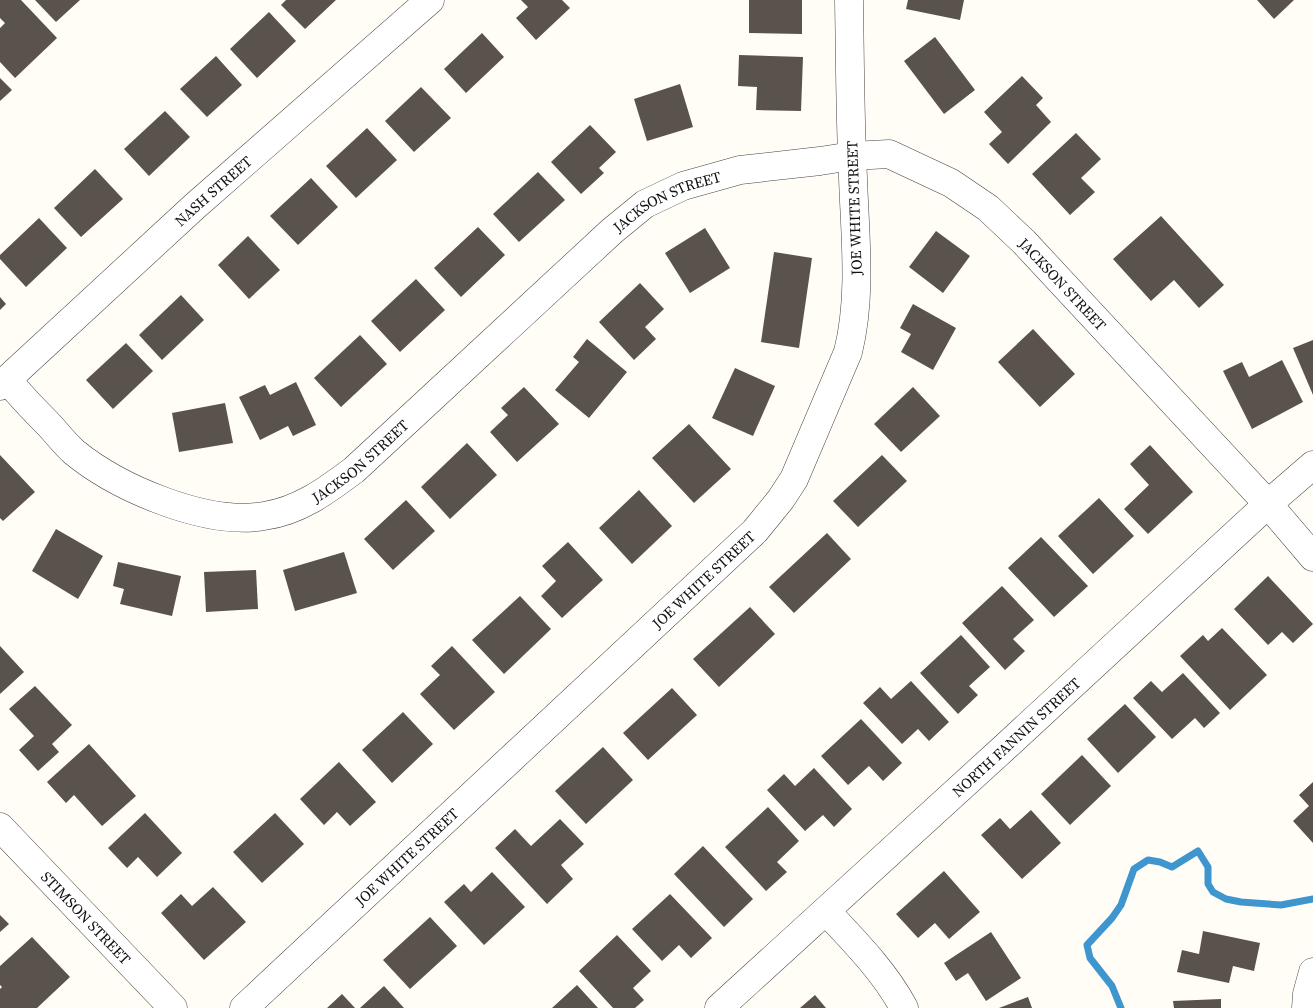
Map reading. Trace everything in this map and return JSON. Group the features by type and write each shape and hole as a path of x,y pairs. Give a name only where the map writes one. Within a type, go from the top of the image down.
{"street":[{"name":"NASH STREET","path":"3,383 194,206 430,0"},
{"name":"JOE WHITE STREET","path":"244,1008 755,531 781,499 794,479 848,352 853,333 856,276 849,0"},
{"name":"JACKSON STREET","path":"3,383 73,450 94,467 126,485 190,509 215,514 237,517 263,516 288,510 312,499 354,470 604,237 645,204 683,186 740,170 852,156 889,154 951,183 988,208 1024,242 1268,504 1313,557"},
{"name":"NORTH FANNIN STREET","path":"719,1008 1268,504 1313,465"},
{"name":"STIMSON STREET","path":"0,827 173,1008"},
{"path":"826,911 896,992 904,1008"},
{"path":"1306,1008 1307,994 1313,972"}],"building":[{"path":"0,0 21,0 57,38 15,78 0,62 0,28 5,23 0,18"},
{"path":"35,0 80,0 56,22"},
{"path":"286,0 336,0 305,29 281,5"},
{"path":"521,0 562,0 570,8 536,40 516,18 528,7"},
{"path":"749,0 802,0 802,34 749,33"},
{"path":"908,0 964,0 960,20 906,9"},
{"path":"1257,0 1294,0 1274,19"},
{"path":"269,12 296,41 257,78 230,49"},
{"path":"482,33 504,57 466,93 444,69"},
{"path":"935,37 975,90 944,114 904,61"},
{"path":"739,55 803,57 801,111 756,110 757,87 738,86"},
{"path":"216,56 242,85 207,117 180,89"},
{"path":"1022,76 1043,98 1036,105 1051,122 1008,164 989,144 1002,132 984,112"},
{"path":"0,78 12,90 0,101"},
{"path":"680,84 693,127 647,141 634,99"},
{"path":"421,87 451,118 414,152 385,121"},
{"path":"165,111 190,137 149,176 124,149"},
{"path":"590,125 616,152 599,168 604,173 581,194 551,162"},
{"path":"367,128 397,160 356,198 326,166"},
{"path":"1076,133 1101,159 1081,178 1095,192 1070,215 1032,174"},
{"path":"95,169 123,199 81,237 54,208"},
{"path":"538,172 565,200 519,242 493,214"},
{"path":"311,178 338,207 298,245 270,216"},
{"path":"1161,216 1224,285 1199,308 1174,280 1151,301 1113,259"},
{"path":"39,218 67,248 26,287 0,259 0,255"},
{"path":"478,227 505,255 461,297 434,268"},
{"path":"705,228 730,268 690,293 665,253"},
{"path":"936,231 970,256 943,293 909,267"},
{"path":"248,236 280,270 249,299 218,265"},
{"path":"774,252 812,258 799,348 761,342"},
{"path":"416,279 445,310 400,352 371,321"},
{"path":"640,283 664,309 645,327 656,339 634,360 599,322"},
{"path":"181,295 204,320 162,360 139,335"},
{"path":"0,297 6,304 0,310"},
{"path":"913,304 956,328 933,370 901,352 911,334 900,328"},
{"path":"1033,329 1075,374 1040,407 998,362"},
{"path":"360,335 387,364 341,407 314,378"},
{"path":"587,339 627,372 589,418 555,390 579,362 573,357"},
{"path":"1313,340 1313,395 1293,348"},
{"path":"126,343 153,371 113,409 86,380"},
{"path":"1282,360 1303,402 1252,429 1223,371 1242,362 1249,377"},
{"path":"735,368 775,386 753,436 712,418"},
{"path":"296,382 316,425 293,436 288,426 260,440 239,397 265,385 270,395"},
{"path":"524,387 559,424 517,462 490,432 508,415 501,408"},
{"path":"913,387 940,416 901,452 874,424"},
{"path":"225,403 233,443 179,452 172,413"},
{"path":"689,424 731,469 694,503 652,458"},
{"path":"467,443 497,475 450,519 421,487"},
{"path":"1150,445 1193,492 1148,534 1124,509 1149,485 1130,464"},
{"path":"0,455 35,492 3,521 0,518"},
{"path":"882,455 907,481 858,527 833,501"},
{"path":"639,490 672,526 632,564 599,528"},
{"path":"1099,498 1134,536 1093,574 1058,536"},
{"path":"406,500 435,531 393,570 364,539"},
{"path":"56,529 103,556 78,599 32,571"},
{"path":"827,533 851,559 794,613 769,587"},
{"path":"1041,537 1088,586 1054,617 1008,568"},
{"path":"568,542 603,580 562,618 541,596 556,581 542,566"},
{"path":"344,552 357,593 295,611 283,570"},
{"path":"118,562 181,576 172,616 120,604 124,589 113,586"},
{"path":"256,570 258,609 206,612 204,572"},
{"path":"1268,576 1313,624 1293,643 1282,632 1268,645 1234,609"},
{"path":"1002,586 1034,620 1013,639 1025,651 1005,670 962,623"},
{"path":"520,596 551,629 504,674 472,640"},
{"path":"750,607 775,634 719,687 693,659"},
{"path":"1222,628 1267,675 1230,710 1180,656 1203,635 1208,641"},
{"path":"961,635 990,667 969,686 978,695 958,714 920,673"},
{"path":"0,646 24,672 0,694"},
{"path":"452,646 495,692 454,730 420,694 440,675 431,666"},
{"path":"1183,673 1220,713 1204,728 1195,718 1172,739 1133,698 1151,681 1162,692"},
{"path":"911,681 949,722 929,741 918,729 902,744 863,703 880,687 891,699"},
{"path":"35,686 72,725 52,744 59,752 38,771 19,750 34,736 9,709"},
{"path":"672,688 697,715 648,760 623,733"},
{"path":"1125,704 1156,737 1118,773 1087,739"},
{"path":"403,712 433,744 392,783 362,750"},
{"path":"861,719 902,763 883,781 869,766 848,785 821,756"},
{"path":"89,744 136,796 102,826 74,795 66,803 47,782"},
{"path":"603,747 633,780 586,824 555,791"},
{"path":"1082,755 1111,786 1070,825 1041,794"},
{"path":"339,762 376,802 350,826 337,812 324,825 300,799"},
{"path":"814,768 852,809 834,827 823,815 805,831 767,790 784,774 795,786"},
{"path":"1313,782 1313,843 1293,821 1309,806 1299,795"},
{"path":"768,807 799,841 777,862 787,872 766,891 725,847"},
{"path":"1031,810 1061,843 1022,879 981,835 1000,818 1010,829"},
{"path":"145,813 182,853 157,877 138,857 127,868 108,848"},
{"path":"275,813 304,844 262,883 233,852"},
{"path":"560,819 584,844 561,865 573,879 547,904 495,848 515,829 531,846"},
{"path":"703,846 753,899 724,927 674,874"},
{"path":"944,871 980,912 949,939 935,923 918,938 896,914"},
{"path":"492,872 525,907 484,945 444,902 464,884 471,892"},
{"path":"213,887 246,922 204,960 161,913 181,894 192,906"},
{"path":"670,894 712,938 691,958 679,945 662,961 632,929"},
{"path":"0,915 9,924 0,932"},
{"path":"430,917 457,946 410,989 383,960"},
{"path":"1203,931 1260,943 1254,971 1233,966 1229,983 1177,972 1182,950 1199,954"},
{"path":"991,932 1021,978 986,1001 968,973 956,981 944,963"},
{"path":"617,935 651,971 633,988 644,1000 635,1008 613,1008 579,971"},
{"path":"32,937 70,977 37,1008 0,1008 0,989 2,987 0,985 0,966"},
{"path":"577,985 598,1008 552,1008"},
{"path":"384,986 404,1008 360,1008"},
{"path":"342,994 355,1008 327,1008"},
{"path":"815,995 826,1008 800,1008"},
{"path":"1028,997 1032,1008 999,1008"},
{"path":"1221,999 1221,1008 1174,1008 1173,1001"}],"waterway":[{"path":"1121,1008 1112,986 1090,958 1087,945 1112,918 1121,905 1134,869 1148,860 1172,867 1198,851 1208,867 1208,884 1213,892 1226,899 1281,905 1313,899"}]}
